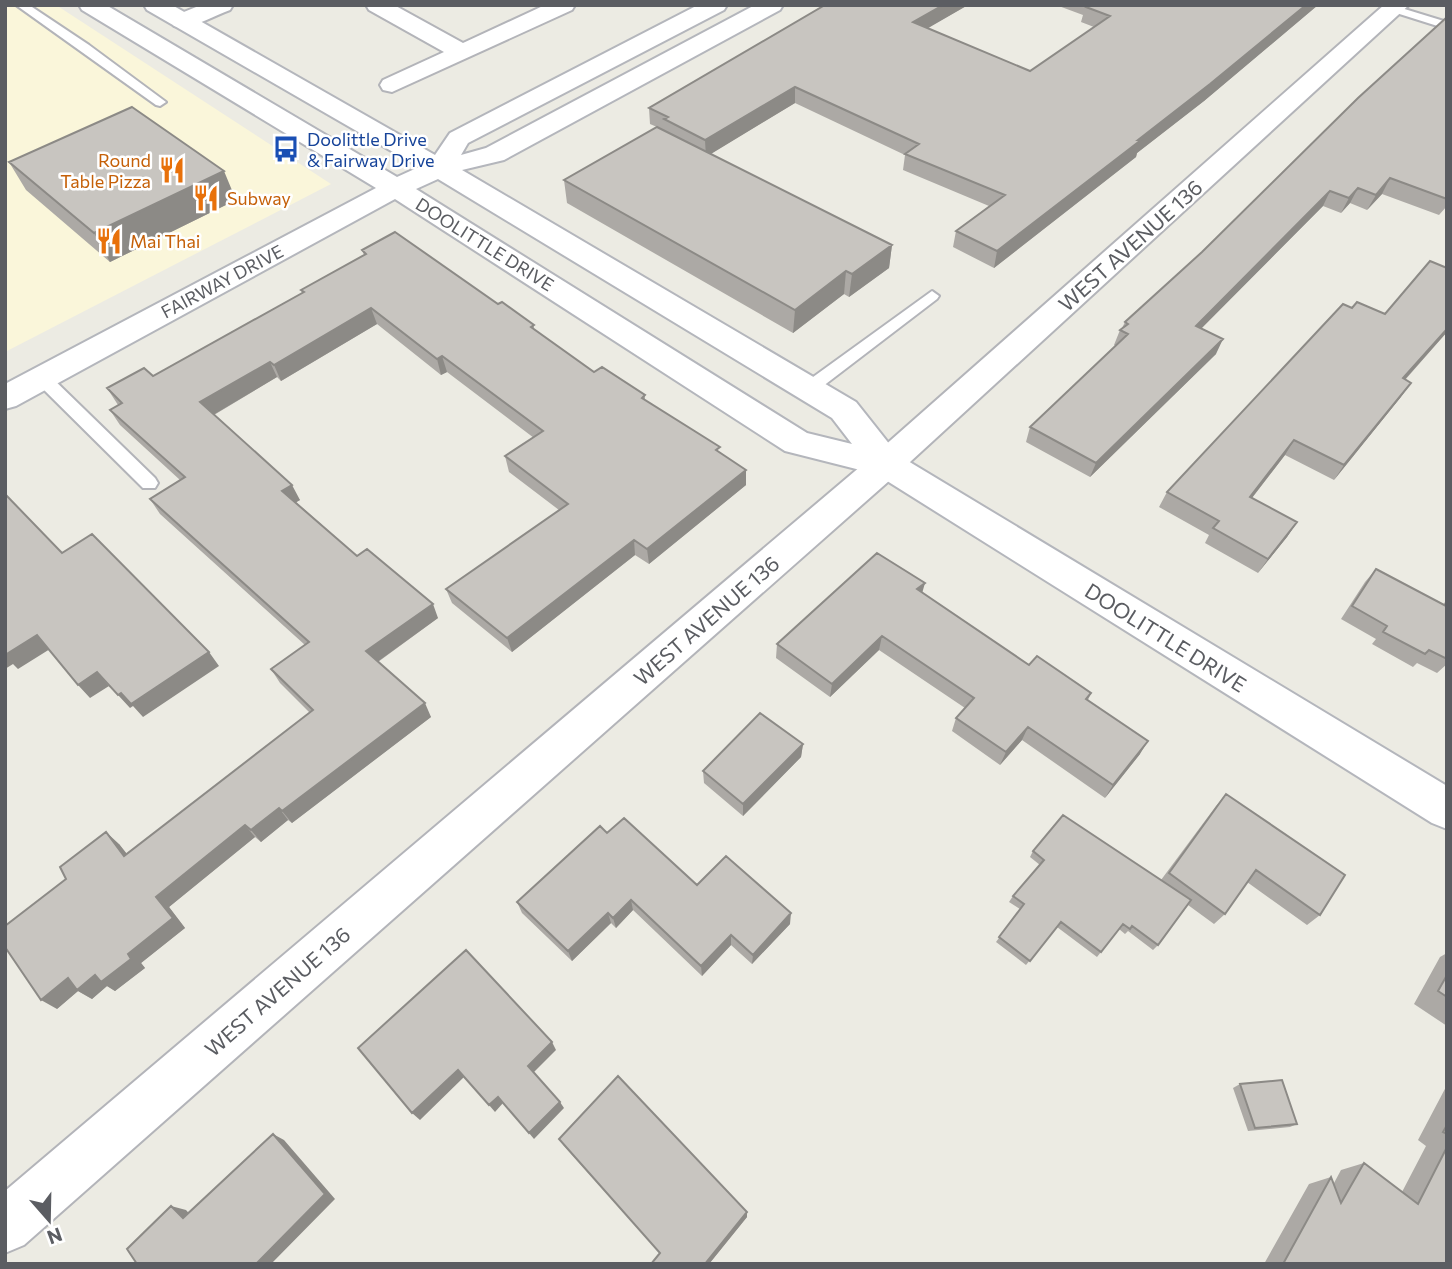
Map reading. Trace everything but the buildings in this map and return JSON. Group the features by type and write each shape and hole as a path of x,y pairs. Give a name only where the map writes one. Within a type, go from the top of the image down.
{"street":[{"name":"DOOLITTLE DRIVE","path":"90,5 396,188 797,443 886,464 1447,809"},
{"name":"DOOLITTLE DRIVE","path":"155,5 439,168 844,410 886,464"},
{"path":"182,21 222,5"},
{"path":"377,5 463,53"},
{"path":"392,85 564,5"},
{"path":"439,168 459,138 716,5"},
{"name":"FAIRWAY DRIVE","path":"5,398 396,188 439,168 494,154 772,5"},
{"name":"WEST AVENUE 136","path":"5,1226 886,464 1396,7"}],"lane":[{"path":"21,5 85,47 160,102"},
{"path":"1396,7 1447,26"},
{"path":"808,389 932,296"},
{"path":"42,378 149,483"}],"shaded area":[{"path":"5,5 56,5 331,184 5,352"}],"place":[{"name":"Doolittle Drive & Fairway Drive","path":"286,149"},
{"name":"Round Table Pizza","path":"172,170"},
{"name":"Subway","path":"206,198"},
{"name":"Mai Thai","path":"109,241"}]}
